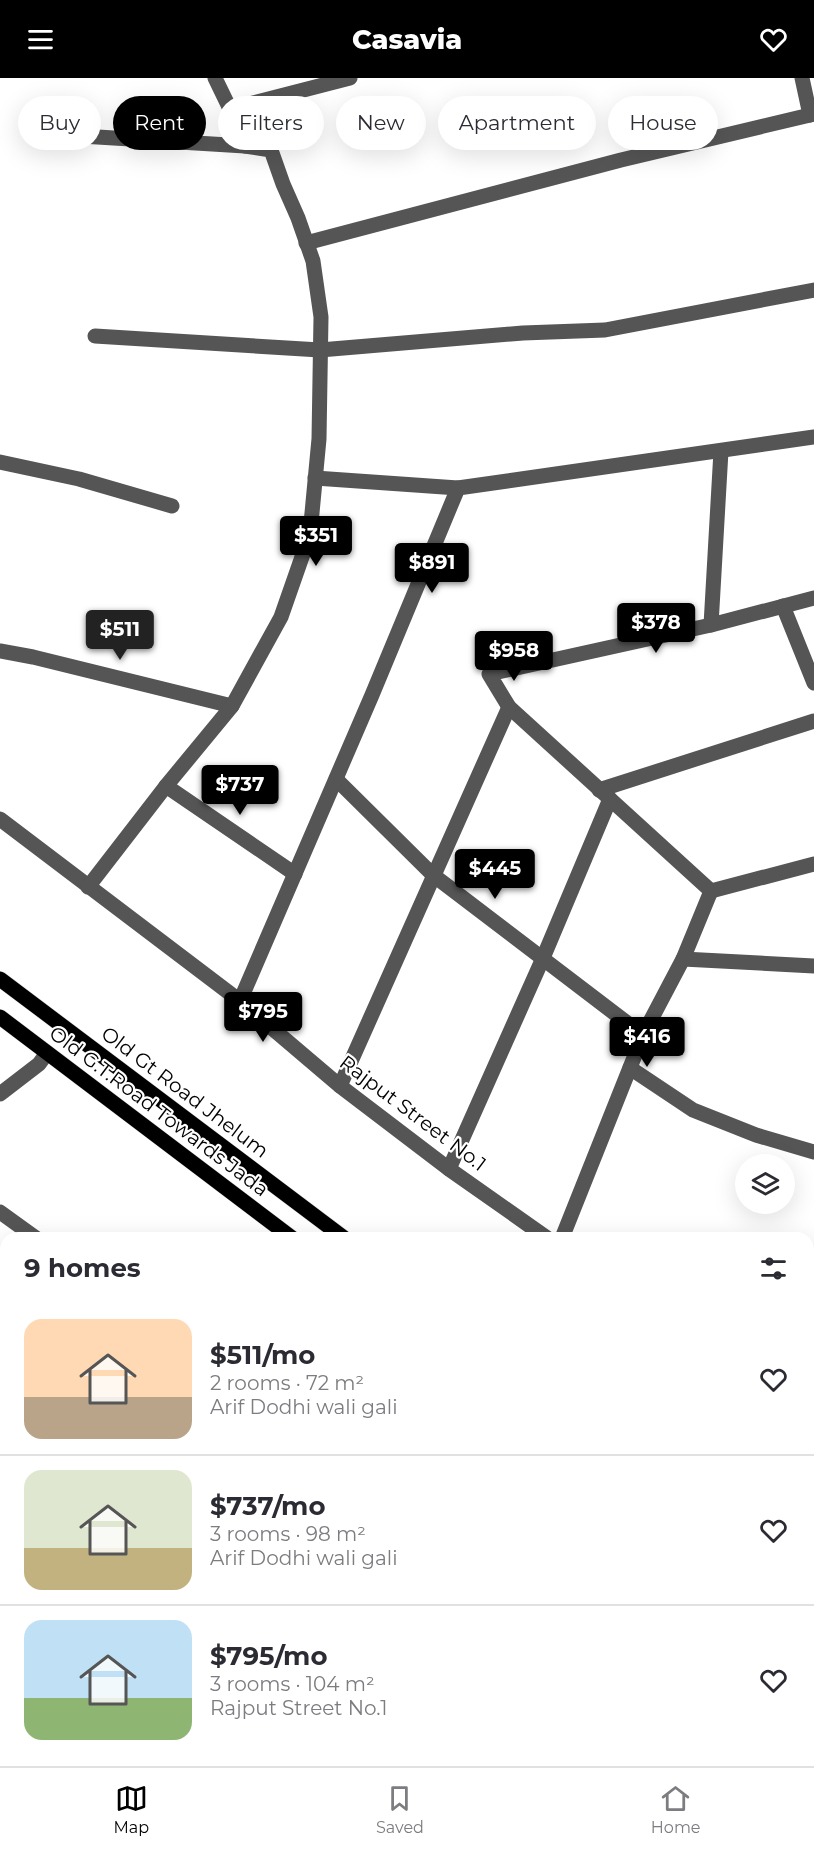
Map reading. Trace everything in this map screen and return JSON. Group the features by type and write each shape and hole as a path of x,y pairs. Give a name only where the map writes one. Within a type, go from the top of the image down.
{"main road":[{"name":"Old Gt Road Jhelum","path":"0,980 336,1232"},
{"name":"Old G.T.Road Towards Jada","path":"0,1017 284,1232"}],"street":[{"path":"214,78 223,96"},
{"path":"282,96 350,78"},
{"path":"306,243 621,160 812,114 802,78"},
{"path":"101,137 218,144"},
{"path":"88,887 166,786 232,706 281,617 310,534 319,439 321,316 313,261 271,150"},
{"path":"95,336 320,350 523,333 604,330 814,290"},
{"path":"315,478 458,488 814,437"},
{"path":"711,625 721,451"},
{"path":"0,462 79,479 172,507"},
{"path":"240,1001 458,488"},
{"path":"711,891 509,707 489,674 711,625 814,598"},
{"path":"783,606 814,683"},
{"path":"0,651 232,706"},
{"path":"340,1086 509,707"},
{"path":"604,794 814,721"},
{"path":"336,778 434,875 643,1035"},
{"path":"166,786 295,874"},
{"path":"449,1169 543,958 604,794"},
{"name":"Rajput Street No.1","path":"0,819 240,1001 340,1086 449,1169 538,1232"},
{"path":"711,891 814,864"},
{"path":"564,1232 643,1035 683,959 711,891"},
{"path":"683,959 814,966"},
{"path":"0,1094 39,1064 47,1053"},
{"path":"630,1068 693,1110 756,1135 814,1152"},
{"path":"0,1212 28,1232"}]}
